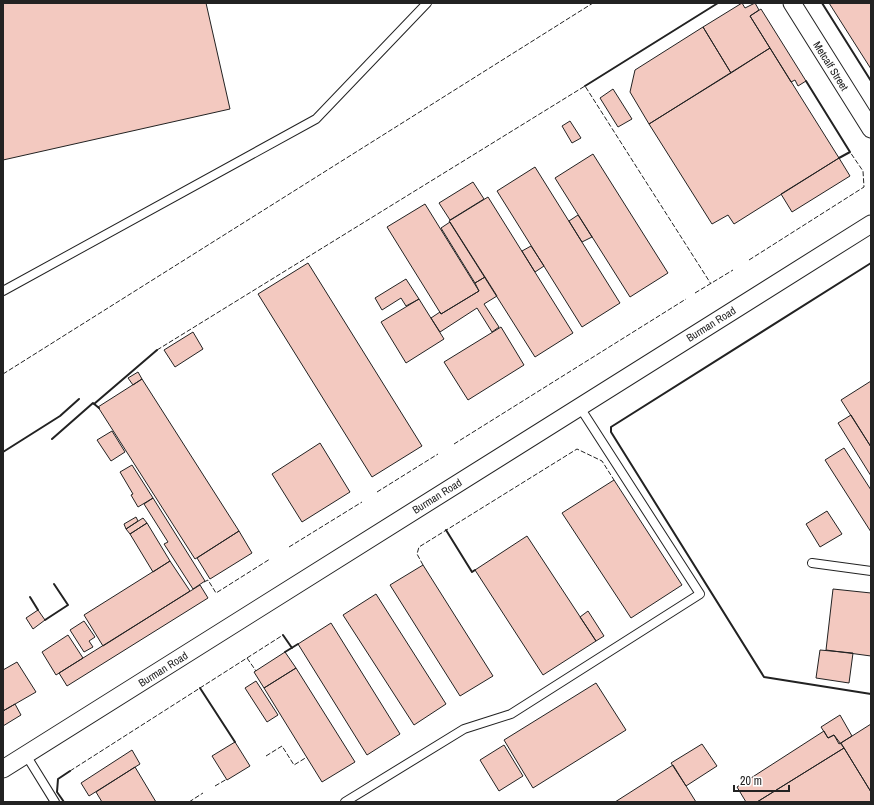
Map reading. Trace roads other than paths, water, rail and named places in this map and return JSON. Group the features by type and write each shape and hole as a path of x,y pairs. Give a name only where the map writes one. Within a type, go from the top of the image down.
{"street":[{"name":"Metcalf Street","path":"792,3 871,129"},
{"name":"Burman Road","path":"3,769 871,224"}],"lane":[{"path":"3,292 316,119 427,3"},
{"path":"345,802 464,729 512,714 700,594 579,406"},
{"path":"812,563 871,571"},
{"path":"26,754 56,802"}]}
